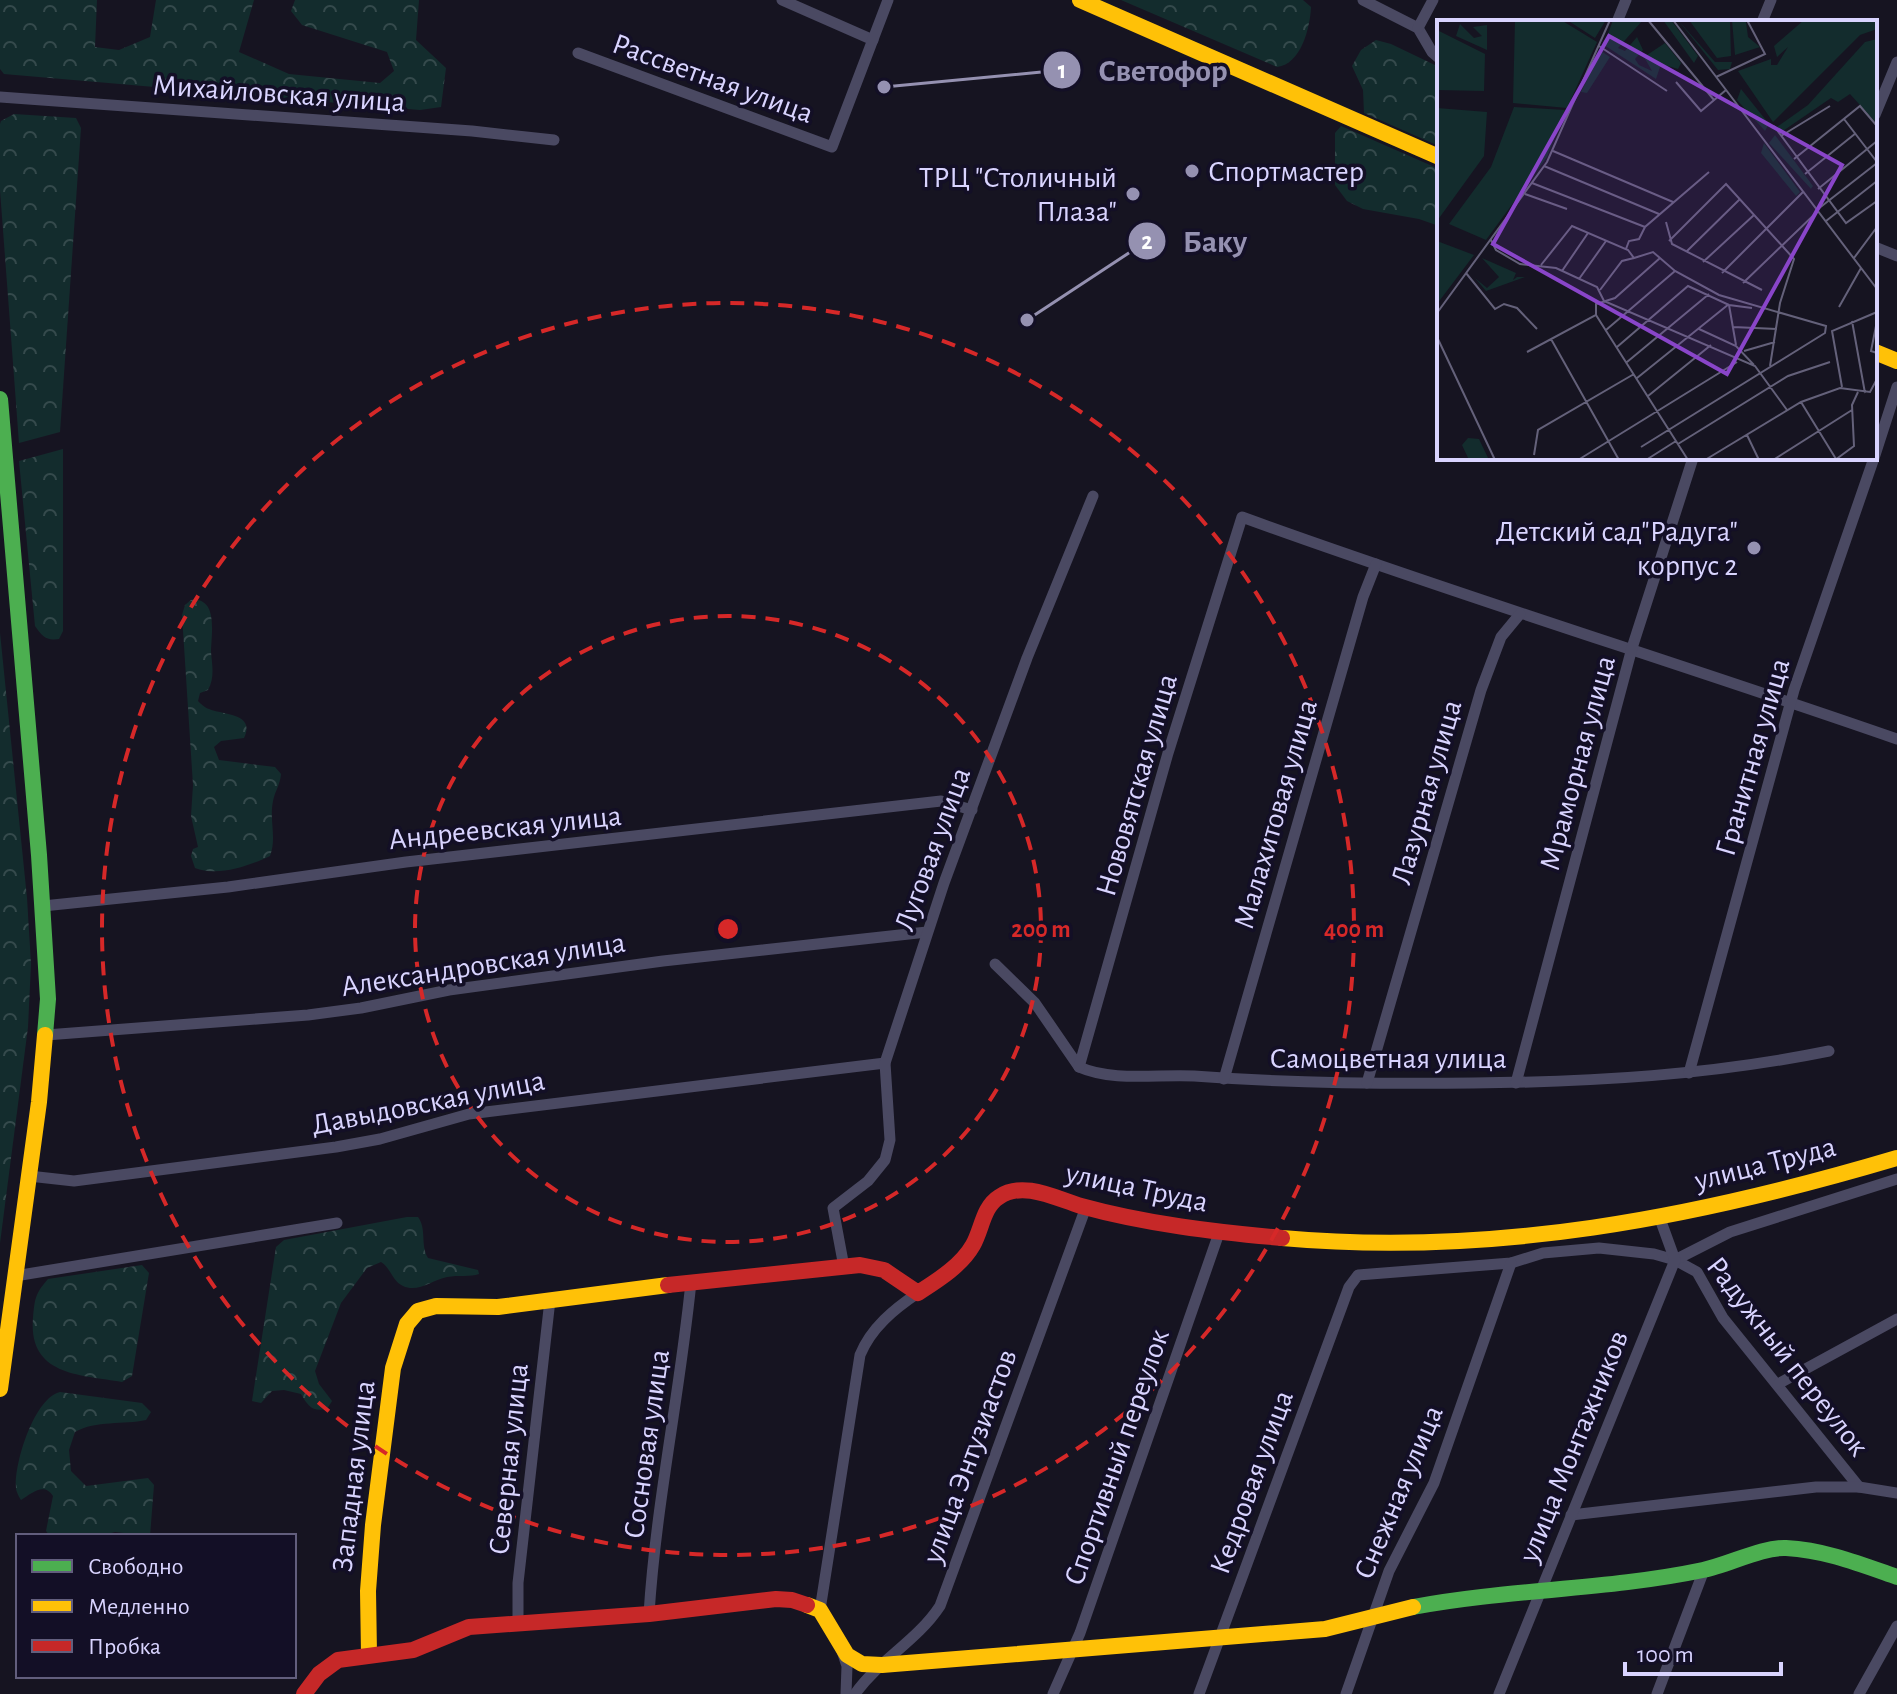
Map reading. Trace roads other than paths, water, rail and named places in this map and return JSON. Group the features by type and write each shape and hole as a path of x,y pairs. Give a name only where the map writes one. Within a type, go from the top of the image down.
{"main road":[{"path":"1080,0 1437,156"},
{"path":"1877,353 1897,361"},
{"path":"0,399 48,972 46,1035 0,1389"},
{"name":"улица Труда","path":"918,1293 962,1260 972,1246 985,1213 1000,1196 1019,1190 1086,1207 1219,1233 1362,1243 1441,1241 1517,1236 1659,1216 1752,1199 1897,1158"},
{"path":"550,1300 691,1282 869,1265 879,1267 918,1293"},
{"name":"Западная улица","path":"369,1654 368,1591 373,1525 393,1368 407,1324 418,1311 436,1306 498,1307 550,1300"},
{"path":"304,1694 329,1664 344,1657 413,1650 469,1627 649,1614 776,1599 792,1600 820,1610 841,1648 854,1661 870,1666 1325,1629 1375,1615 1466,1597 1704,1570 1781,1548 1825,1552 1897,1577"}],"street":[{"path":"782,0 873,40 888,0"},
{"path":"1363,0 1418,28 1437,56"},
{"path":"1418,28 1433,0"},
{"path":"1618,20 1626,0"},
{"path":"1763,20 1771,0"},
{"name":"Рассветная улица","path":"578,53 832,147 873,40"},
{"path":"1877,110 1897,62"},
{"name":"Михайловская улица","path":"0,97 457,130 554,140"},
{"path":"1877,248 1897,256"},
{"name":"Гранитная улица","path":"1877,451 1897,387"},
{"name":"Мраморная улица","path":"1516,1083 1632,648 1692,460"},
{"name":"Гранитная улица","path":"1689,1073 1791,702 1874,460"},
{"name":"Луговая улица","path":"844,1267 833,1208 868,1181 885,1160 890,1140 885,1063 927,932 1027,658 1093,496"},
{"name":"Нововятская улица","path":"1079,1067 1168,753 1242,517 1376,564"},
{"path":"1376,564 1897,739"},
{"name":"Малахитовая улица","path":"1224,1079 1363,597 1376,564"},
{"name":"Лазурная улица","path":"1367,1083 1481,690 1501,637 1520,614"},
{"name":"Андреевская улица","path":"43,906 228,887 406,862 941,801 972,810"},
{"name":"Александровская улица","path":"46,1035 308,1015 525,979 927,932"},
{"path":"995,964 1041,1011 1079,1067"},
{"name":"Самоцветная улица","path":"1079,1067 1110,1074 1224,1079 1516,1083 1689,1073 1829,1051"},
{"name":"Давыдовская улица","path":"29,1176 74,1181 336,1147 380,1139 469,1114 885,1063"},
{"name":"улица Труда","path":"1675,1260 1730,1232 1897,1179"},
{"name":"улица Энтузиастов","path":"855,1694 925,1626 940,1606 1086,1207"},
{"path":"1659,1216 1675,1260"},
{"path":"15,1276 337,1223"},
{"name":"Спортивный переулок","path":"1053,1694 1125,1506 1219,1233"},
{"path":"1511,1263 1543,1253 1599,1248 1654,1254 1675,1260"},
{"name":"Радужный переулок","path":"1675,1260 1697,1272 1723,1318 1859,1487"},
{"name":"улица Монтажников","path":"1499,1694 1675,1260"},
{"name":"Кедровая улица","path":"1199,1694 1349,1287 1358,1275 1511,1263"},
{"name":"Снежная улица","path":"1346,1694 1389,1571 1434,1483 1511,1263"},
{"name":"Сосновая улица","path":"649,1614 652,1567 691,1282"},
{"path":"820,1610 860,1355 864,1344 888,1315 918,1293"},
{"name":"Северная улица","path":"518,1624 518,1583 550,1300"},
{"path":"1778,1384 1897,1319"},
{"path":"1571,1515 1793,1488 1859,1487 1897,1493"},
{"path":"1657,1694 1704,1570"},
{"path":"1859,1694 1897,1626"},
{"path":"841,1648 847,1666 846,1694"}],"place":[{"name":"Светофор","path":"884,87"},
{"name":"Спортмастер","path":"1192,171"},
{"name":"ТРЦ \"Столичный Плаза\"","path":"1133,194"},
{"name":"Баку","path":"1027,320"},
{"name":"Детский сад\"Радуга\" корпус 2","path":"1754,548"}]}
